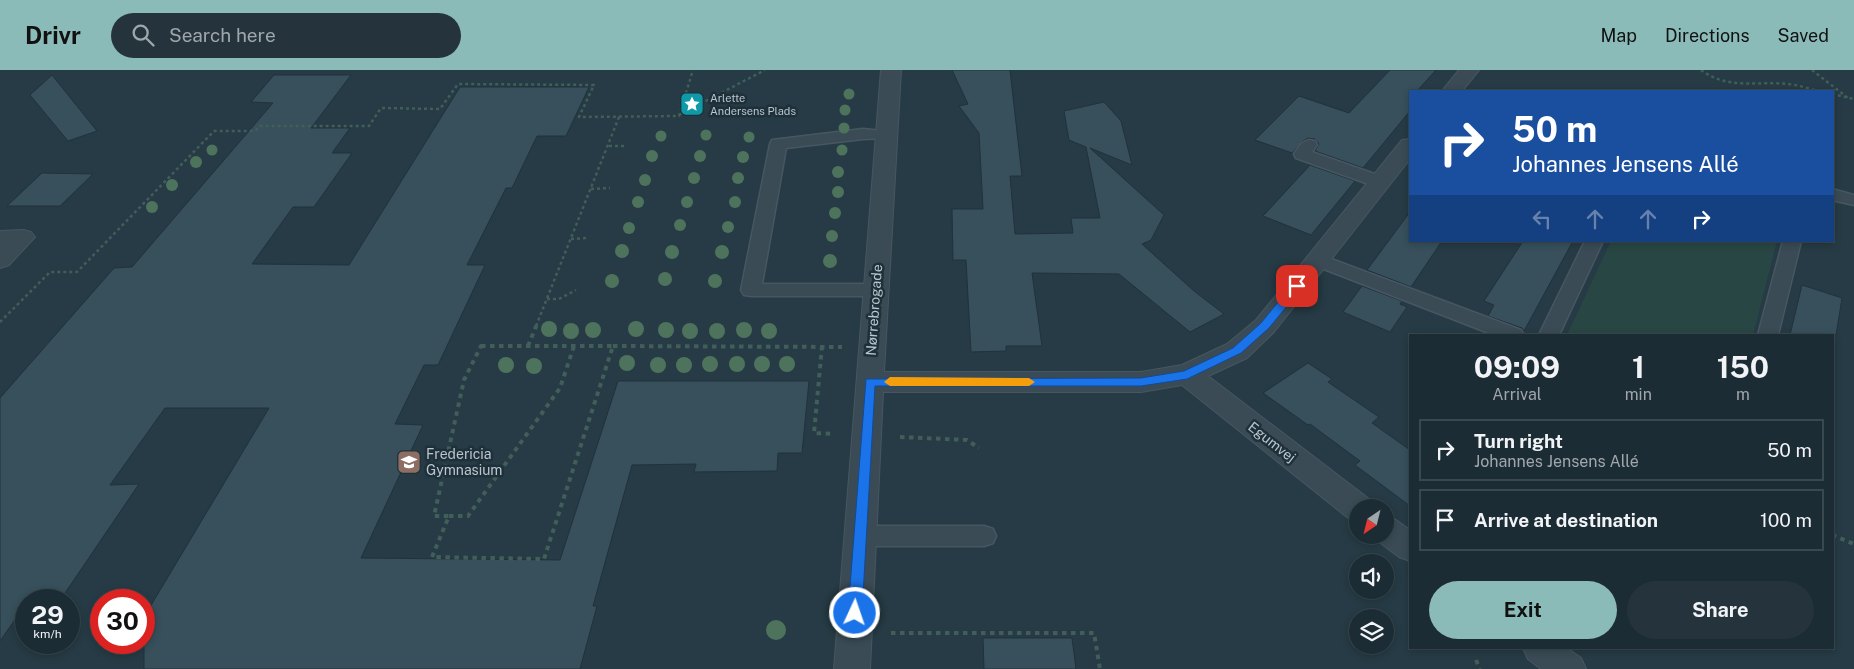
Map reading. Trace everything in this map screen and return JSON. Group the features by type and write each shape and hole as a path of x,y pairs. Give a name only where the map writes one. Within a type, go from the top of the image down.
{"street":[{"name":"Nørrebrogade","path":"852,669 875,290 891,70"},
{"path":"1453,90 1469,70"},
{"path":"870,382 1141,382 1187,374 1237,350 1265,326 1409,145"},
{"path":"0,238 24,237 0,260"},
{"name":"Egumvej","path":"1187,374 1349,501"},
{"path":"1394,536 1409,547"},
{"path":"1541,649 1568,669"}],"lane":[{"path":"875,290 751,290 778,144 863,134 886,135"},
{"path":"1309,145 1302,154 1380,182"},
{"path":"1834,195 1854,200"},
{"path":"1549,334 1594,242"},
{"path":"1768,334 1792,242"},
{"path":"1318,260 1511,334"},
{"path":"860,536 984,536"}],"path":[{"path":"679,116 692,70"},
{"path":"0,322 50,272 77,272 214,132 255,131 260,126 369,126 381,108 440,109 458,84 594,84 580,117 679,116 765,70"},
{"path":"1701,70 1717,80 1734,84 1787,84 1814,90"},
{"path":"1812,70 1848,98"},
{"path":"1834,94 1854,99"},
{"path":"528,346 609,146 619,116"},
{"path":"609,146 624,146"},
{"path":"591,189 610,188"},
{"path":"571,239 588,238"},
{"path":"547,299 559,299 576,290"},
{"path":"574,346 560,388 468,516 434,516 464,380 481,346 574,346 614,346 872,347"},
{"path":"450,516 432,557 544,559 614,346"},
{"path":"1834,536 1854,544"},
{"path":"854,633 1094,633 1100,669"},
{"path":"1476,660 1480,669"}],"green space":[{"path":"1611,242 1777,242 1753,334 1567,334"}],"building":[{"path":"952,70 1010,70 1022,176 1010,176 1015,234 1073,233 1071,218 1100,218 1086,147 1069,140 1064,111 1104,102 1121,121 1132,165 1090,148 1164,215 1151,240 1142,244 1194,291 1224,314 1190,332 1119,274 1032,273 1042,346 1006,346 1006,351 971,352 966,260 953,260 952,209 983,209 979,133 959,106 968,104"},
{"path":"1390,70 1436,70 1418,90 1409,90 1409,112 1363,168 1315,151 1319,144 1315,139 1308,138 1303,141 1292,153 1255,140 1299,96 1349,113"},
{"path":"52,75 97,131 68,141 30,95"},
{"path":"274,75 351,75 311,128 350,128 332,153 352,153 314,207 293,207 252,264 349,265 460,87 589,87 566,136 537,136 512,188 506,188 467,265 485,265 438,365 424,365 395,424 423,425 361,558 560,560 618,381 809,381 802,453 778,453 777,471 694,472 696,464 632,465 593,606 597,606 580,669 144,669 144,654 155,654 155,599 269,408 165,408 110,485 139,484 68,589 15,589 15,620 0,641 0,398 114,268 132,267 273,103 251,102"},
{"path":"1310,165 1355,181 1311,235 1263,216"},
{"path":"42,173 93,174 60,206 7,206"},
{"path":"1409,213 1409,242 1441,242 1411,287 1367,270"},
{"path":"1522,242 1572,242 1524,331 1522,328 1488,316 1494,305 1484,301"},
{"path":"1802,285 1842,298 1836,335 1790,334"},
{"path":"1362,286 1402,301 1400,304 1407,307 1390,332 1343,312"},
{"path":"1308,363 1332,379 1328,382 1379,417 1372,423 1409,449 1409,505 1355,465 1360,461 1310,424 1308,425 1263,393"},
{"path":"983,638 1072,638 1076,669 984,669"}],"slow traffic":[{"path":"890,382 1029,382"}],"place":[{"name":"Arlette Andersens Plads","path":"692,104"},
{"name":"Fredericia Gymnasium","path":"409,462"}],"route":[{"path":"855,613 870,382 1141,382 1187,374 1237,350 1265,326 1297,286"}]}
